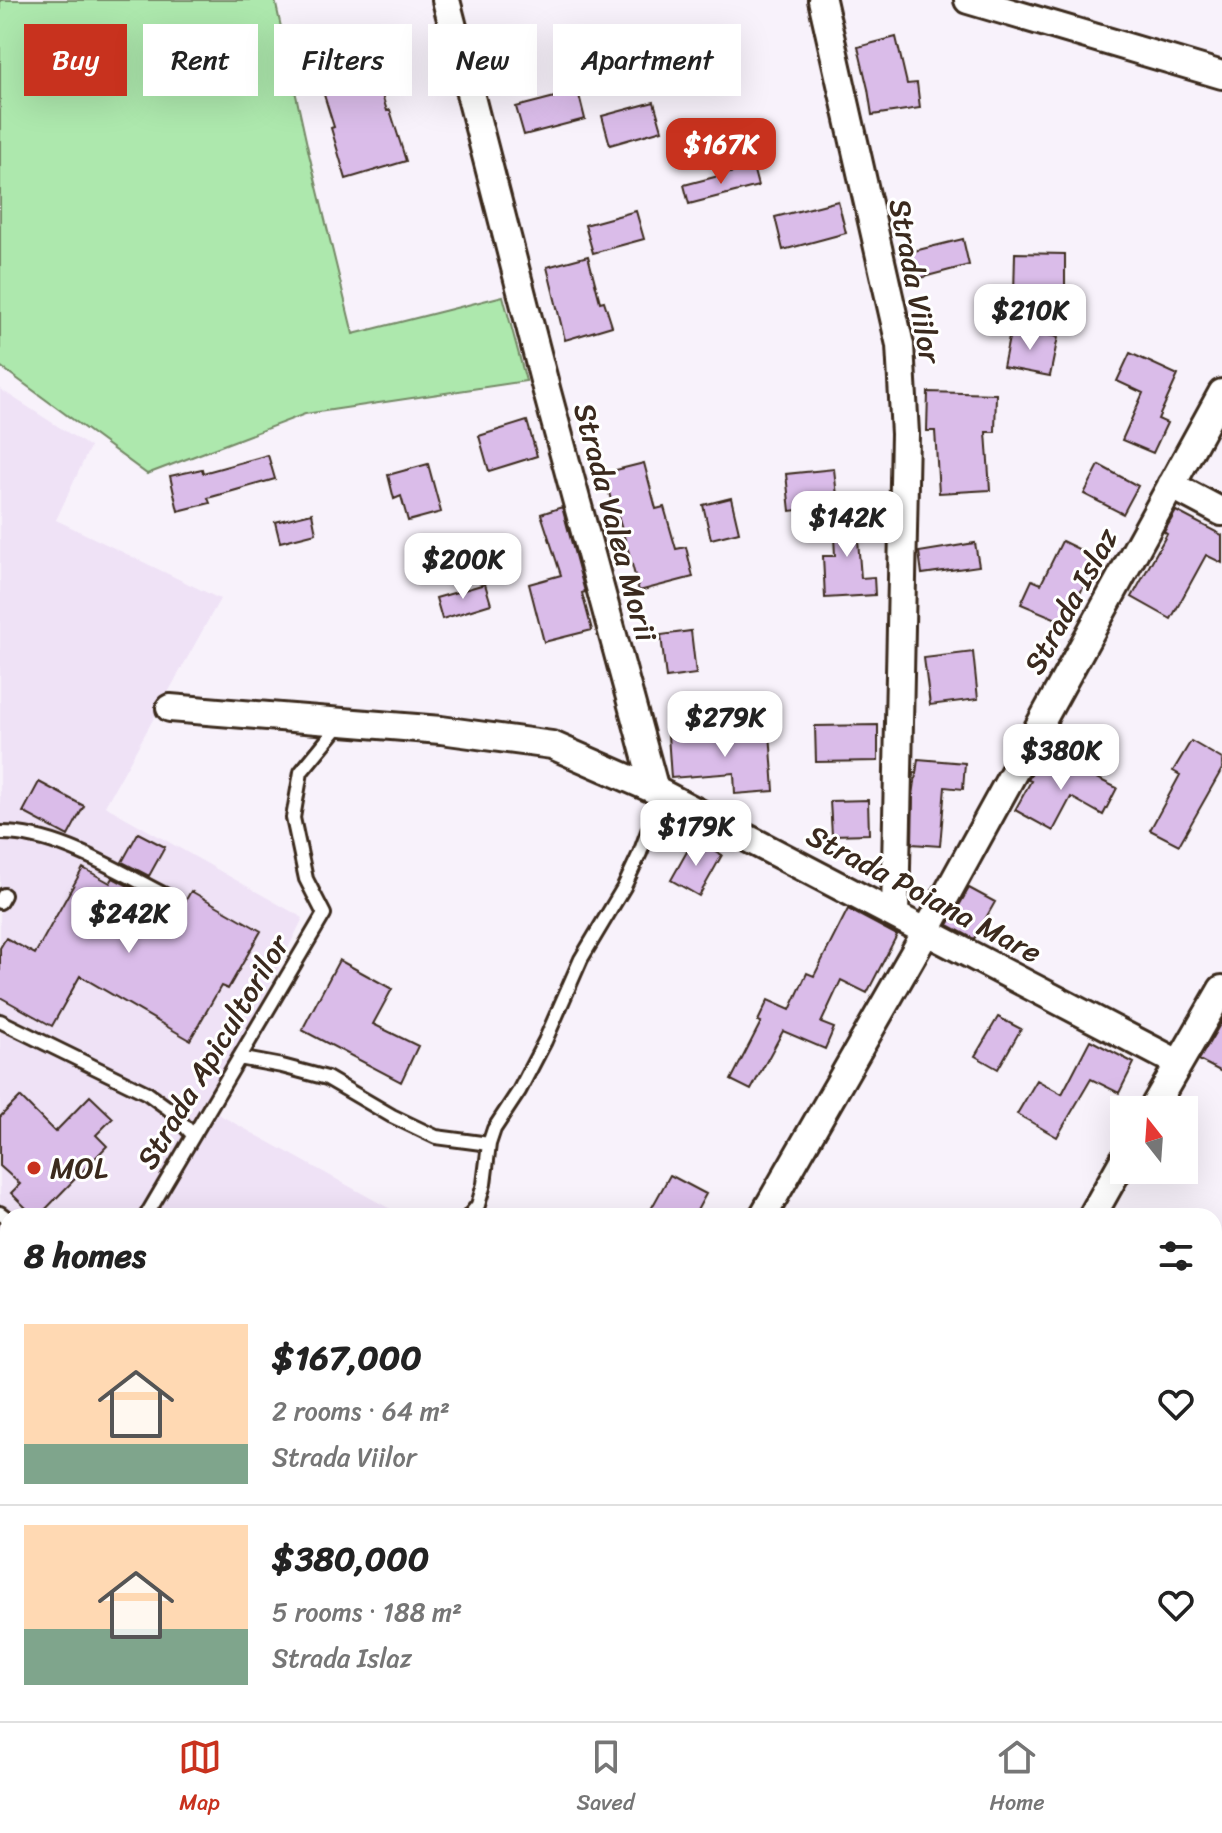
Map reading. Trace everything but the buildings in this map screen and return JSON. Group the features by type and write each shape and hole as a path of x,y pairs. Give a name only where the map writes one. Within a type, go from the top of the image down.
{"street":[{"name":"Strada Valea Morii","path":"446,0 543,377 655,790"},
{"name":"Strada Viilor","path":"822,0 900,345 905,434 895,915"},
{"path":"968,0 1222,75"},
{"name":"Strada Islaz","path":"768,1208 926,932 1222,393"},
{"path":"1171,485 1222,512"},
{"name":"Strada Poiana Mare","path":"170,708 441,730 552,745 655,790 1178,1063"},
{"path":"1160,1096 1222,989"},
{"path":"1096,1208 1110,1184"}],"lane":[{"name":"Strada Apicultorilor","path":"151,1208 324,914 306,879 293,818 301,772 342,722"},
{"name":"Strada Valea Morii","path":"476,1208 484,1184 494,1129 519,1091 581,959 624,887 653,818 655,790"},
{"path":"1,833 23,834 71,848 169,897"},
{"path":"1,1023 147,1093 169,1109 193,1135"},
{"path":"239,1058 327,1078 392,1116 436,1137 489,1144"}],"shaded area":[{"path":"0,389 90,447 56,520 220,599 105,806 303,918 209,1109 388,1208 0,1208"}],"green space":[{"path":"0,0 275,0 280,24 274,24 274,96 296,96 353,334 503,296 526,381 305,414 147,474 0,366"}],"place":[{"name":"MOL","path":"34,1168"}]}
